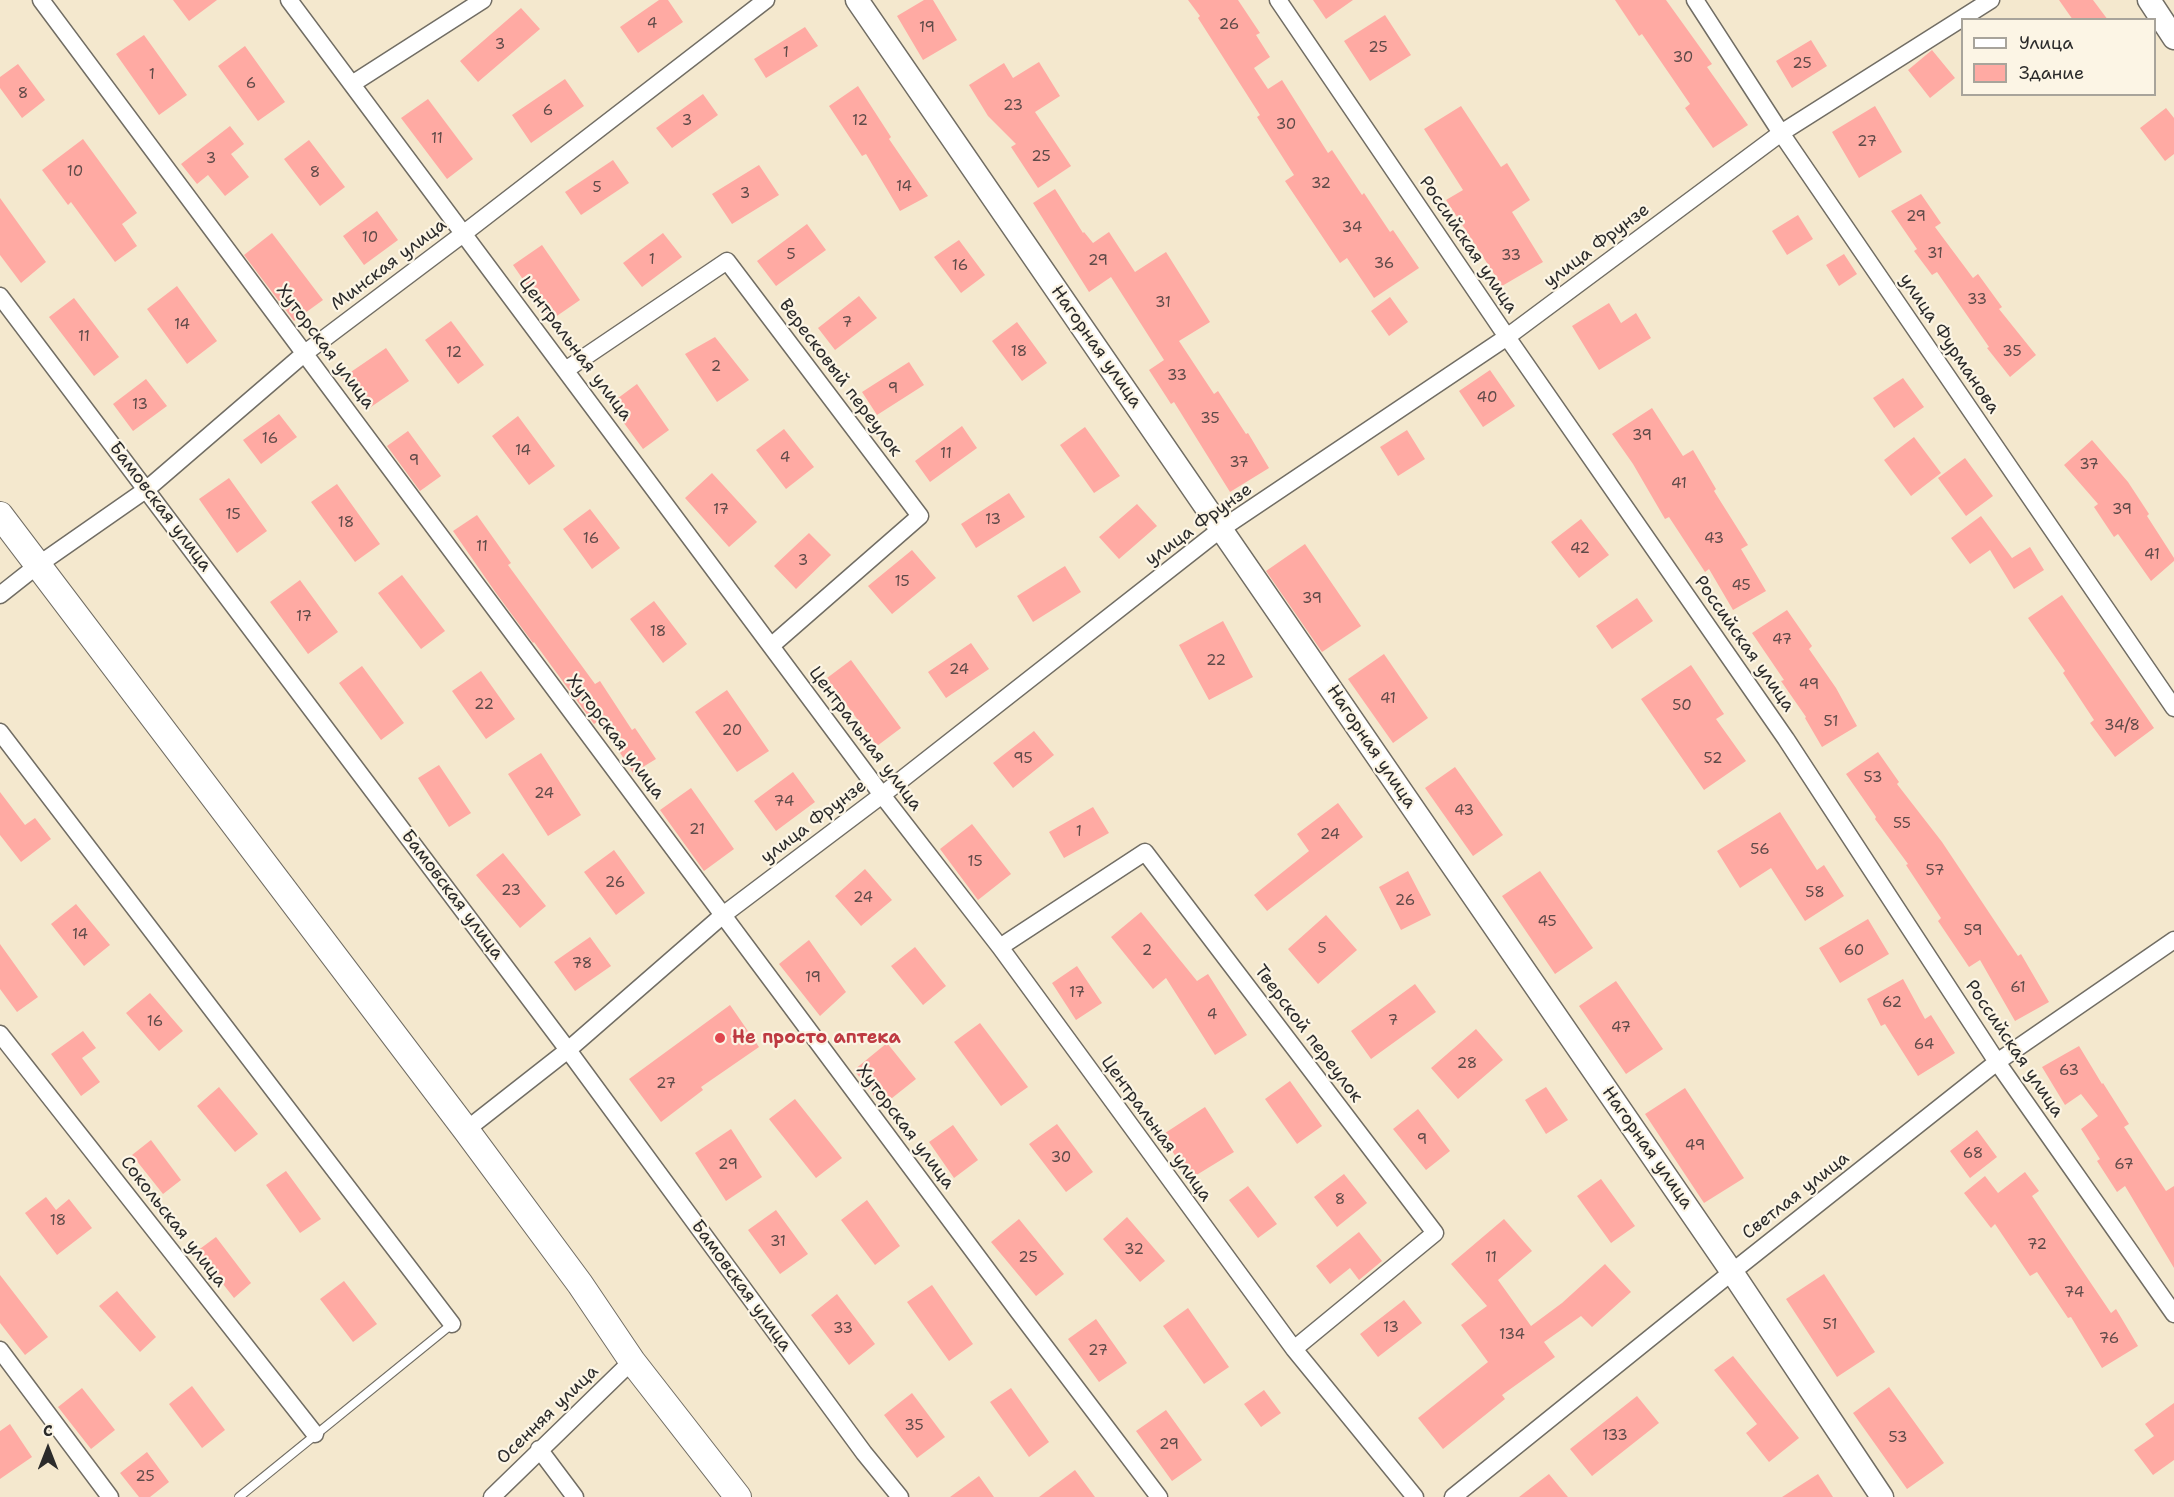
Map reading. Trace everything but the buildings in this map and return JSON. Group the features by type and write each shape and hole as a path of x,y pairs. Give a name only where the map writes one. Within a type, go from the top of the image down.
{"main road":[{"path":"0,515 466,1130 580,1284 632,1361 738,1497"}],"street":[{"name":"Хуторская улица","path":"41,0 1159,1497"},
{"name":"Центральная улица","path":"290,0 462,234 567,369 882,795 1000,947 1294,1349 1415,1497"},
{"path":"352,84 483,0"},
{"name":"Минская улица","path":"0,595 38,565 147,489 305,352 766,0"},
{"name":"Нагорная улица","path":"857,0 1732,1272 1882,1497"},
{"name":"Российская улица","path":"1278,0 1507,337 1786,739 1997,1062 2174,1314"},
{"name":"улица Фурманова","path":"1695,0 1780,133 2174,708"},
{"name":"улица Фрунзе","path":"1962,18 1991,0"},
{"path":"2149,0 2174,38"},
{"name":"улица Фрунзе","path":"466,1130 568,1050 723,915 882,795 1221,529 1507,337 1780,133 1961,19"},
{"name":"Вересковый переулок","path":"567,369 727,261 920,516 771,646"},
{"name":"Бамовская улица","path":"0,296 568,1050 864,1453 900,1497"},
{"path":"0,732 452,1324"},
{"name":"Тверской переулок","path":"1000,947 1145,852 1435,1233 1294,1349"},
{"name":"Светлая улица","path":"1453,1497 1997,1062 2174,940"},
{"name":"Сокольская улица","path":"0,1034 315,1434"},
{"path":"0,1350 110,1497"},
{"name":"Осенняя улица","path":"492,1497 632,1361"},
{"path":"539,1449 575,1497"}],"lane":[{"path":"239,1497 452,1324"}],"place":[{"name":"Не просто аптека","path":"720,1038"}]}
